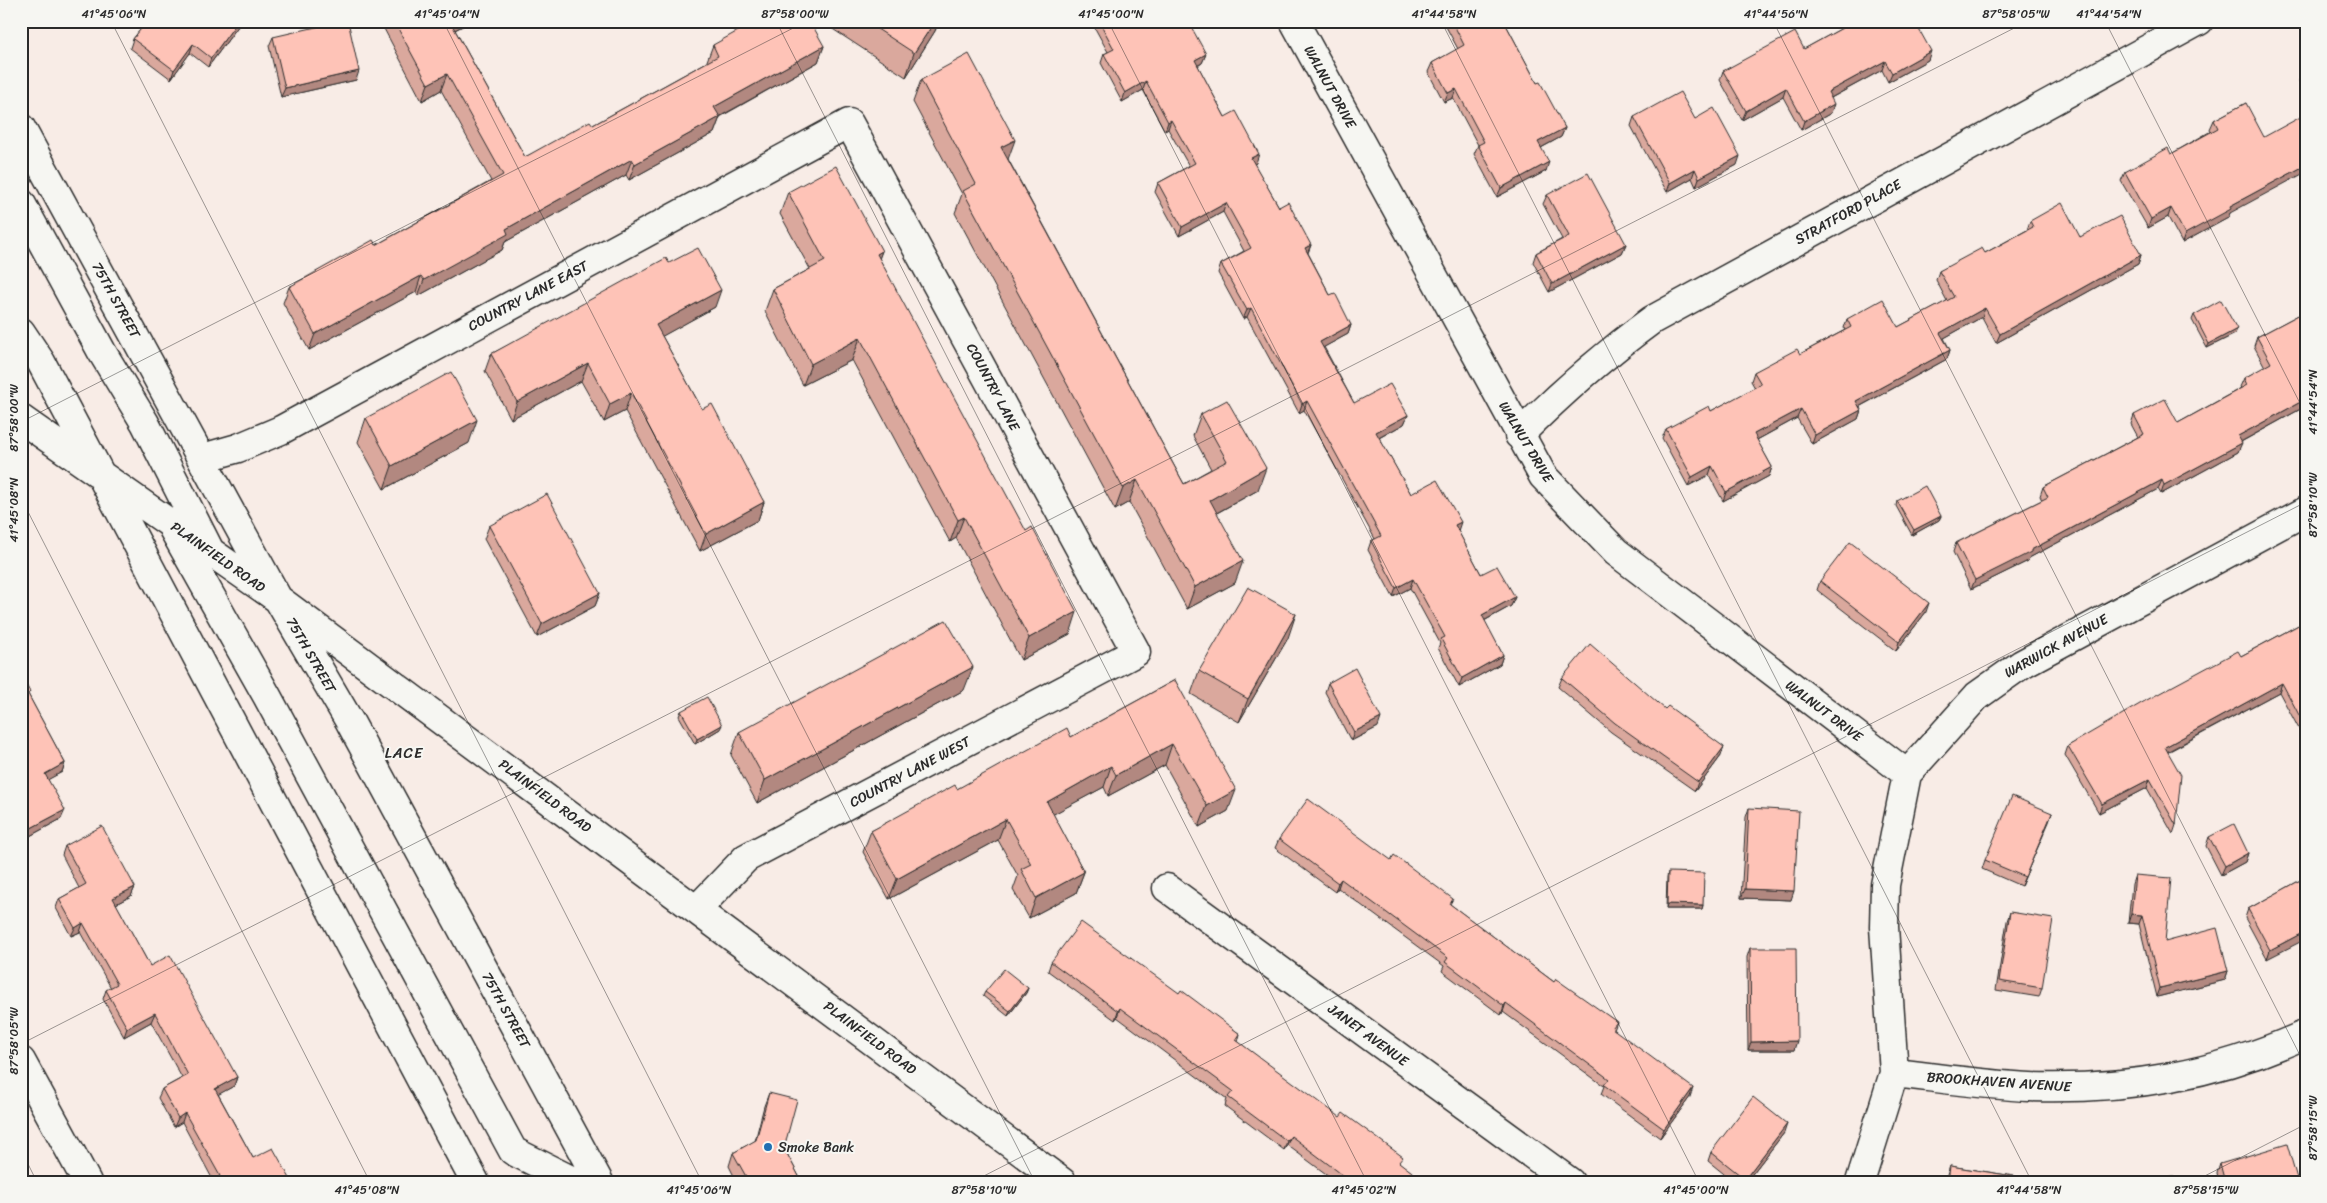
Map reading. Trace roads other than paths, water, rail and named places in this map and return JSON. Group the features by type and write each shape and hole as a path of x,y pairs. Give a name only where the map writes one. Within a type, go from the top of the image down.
{"street":[{"name":"WALNUT DRIVE","path":"1294,21 1543,476 1616,552 1908,774"},
{"name":"STRATFORD PLACE","path":"1519,434 1594,364 1616,346 1667,312 2199,21"},
{"name":"COUNTRY LANE EAST","path":"203,458 238,448 281,430 849,122"},
{"name":"COUNTRY LANE","path":"849,122 1136,652"},
{"name":"75TH STREET","path":"21,128 203,458 278,599 350,722 599,1182"},
{"path":"21,203 102,352 144,424 211,552"},
{"path":"21,332 41,362 96,470 475,1182"},
{"name":"PLAINFIELD ROAD","path":"21,419 278,599 1062,1182"},
{"name":"WARWICK AVENUE","path":"1860,1182 1894,1073 1884,927 1885,885 1908,774 1959,714 1999,678 2306,511"},
{"path":"170,524 267,696 513,1150 576,1182"},
{"name":"COUNTRY LANE WEST","path":"697,909 746,858 1136,652"},
{"name":"JANET AVENUE","path":"1167,888 1570,1182"},
{"name":"BROOKHAVEN AVENUE","path":"1894,1073 2028,1087 2080,1088 2124,1085 2196,1073 2242,1060 2306,1034"},
{"path":"21,1061 87,1182"}],"place":[{"name":"Smoke Bank","path":"768,1147"}],"district":[{"name":"LACE","path":"404,753"}]}
